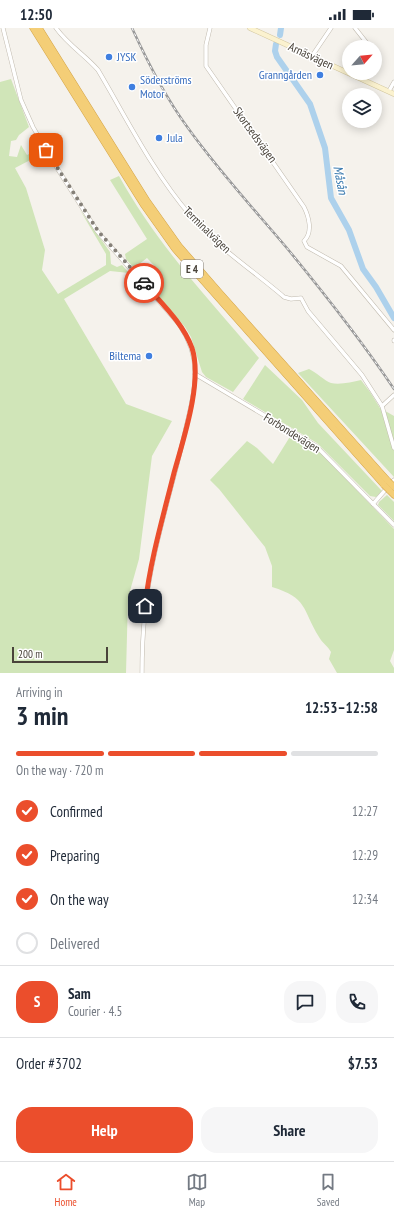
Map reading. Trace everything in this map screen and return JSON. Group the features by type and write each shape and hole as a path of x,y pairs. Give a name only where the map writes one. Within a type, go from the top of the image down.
{"highway":[{"name":"E 4","path":"32,28 143,204 175,249 390,485"},
{"name":"E 4","path":"39,28 147,201 179,246 390,485 394,495"}],"street":[{"path":"3,28 19,93 33,127 91,222 185,332 192,351 195,374 188,418 158,536 147,593 142,646 142,673"},
{"name":"Terminalvägen","path":"56,28 72,47 86,57 98,70 157,170 190,216 226,249 284,297 291,300 301,298 308,311 362,374 382,406 394,448"},
{"name":"Skortsedsvägen","path":"210,28 206,45 206,66 302,202 309,221 308,234 304,241 307,246 341,266 394,330"},
{"name":"Arnäsvägen","path":"250,28 392,93"},
{"path":"312,56 331,28"},
{"path":"355,28 364,40"},
{"path":"392,93 394,82"},
{"name":"Forbondevägen","path":"195,374 316,446 394,525"},
{"path":"382,406 385,401 394,395"},
{"path":"373,504 390,485"}],"green space":[{"path":"11,79 29,127 19,135 16,140 11,141 9,156 17,157 21,145 27,155 33,152 36,157 15,168 26,188 45,250 42,270 58,294 106,265 106,254 80,210 110,252 111,264 117,267 122,265 129,273 110,271 64,299 126,404 172,421 152,456 139,559 128,598 126,673 0,673 0,82"},
{"path":"119,176 149,225 166,248 202,293 259,358 233,392 206,377 202,372 191,337 185,327 149,285 162,274 147,258 134,268 126,259 125,254 147,239 110,180"},
{"path":"265,365 302,400 318,423 382,491 376,497 370,496 317,443 243,399"},
{"path":"309,369 335,384 361,380 380,408 394,416 394,477 298,373"},
{"path":"291,435 322,454 394,529 394,650 390,661 394,668 394,673 337,673 329,659 331,652 320,639 303,606 298,600 284,591 272,587 272,566 265,547 219,489 210,480 247,441 257,448 273,464"},
{"path":"387,495 394,502 394,521 378,505 379,502"}],"waterway":[{"name":"Måsån","path":"280,35 281,28"},
{"name":"Måsån","path":"276,44 275,51 277,57 310,104 325,148 331,198 349,230 363,269 376,287 394,318"}],"railway":[{"path":"132,28 157,80 199,144 328,299 394,389"}],"way so far":[{"path":"46,150 91,222 117,254 144,283"}],"place":[{"name":"JYSK","path":"109,57"},
{"name":"Granngården","path":"320,75"},
{"name":"Söderströms Motor","path":"132,87"},
{"name":"Jula","path":"159,138"},
{"name":"Biltema","path":"149,356"}],"route":[{"path":"144,283 185,332 194,357 195,374 183,443 162,526 158,536 145,606"}]}
